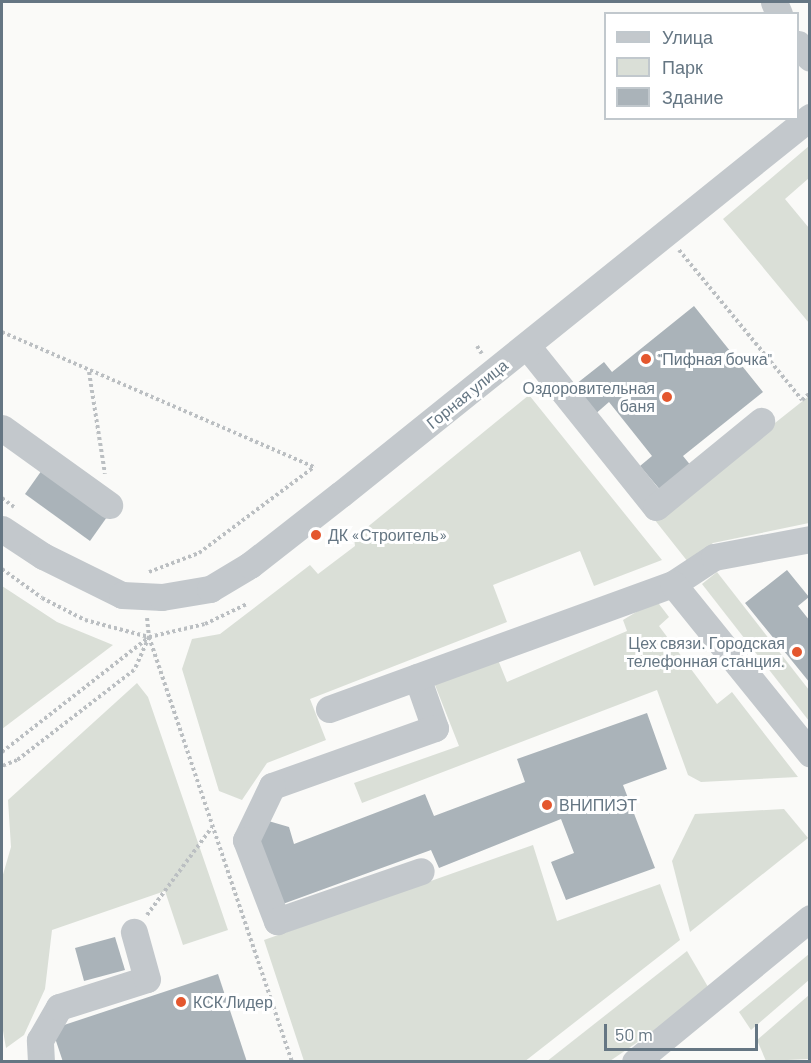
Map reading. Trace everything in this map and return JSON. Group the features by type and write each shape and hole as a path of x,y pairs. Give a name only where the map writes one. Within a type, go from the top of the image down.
{"street":[{"path":"799,45 810,58"},
{"name":"Горная улица","path":"11,521 95,584 122,595 144,597 184,595 210,589 250,565 527,346 810,117"},
{"path":"778,143 810,129"},
{"path":"527,346 656,507 761,421"},
{"path":"2,428 109,505"},
{"path":"329,709 673,584 714,557 810,539"},
{"path":"673,584 810,753"},
{"path":"417,677 435,728 272,786 246,840 277,921 421,871"},
{"path":"635,1062 810,918"},
{"path":"41,1062 40,1040 59,1007 147,979 134,932"}],"path":[{"path":"678,249 801,400 810,393"},
{"path":"2,332 314,466 199,553 142,576 149,637 292,1062"},
{"path":"89,371 109,505"},
{"path":"2,498 11,521"},
{"path":"2,752 149,637"},
{"path":"2,766 16,760 134,670 149,637"},
{"path":"134,932 212,827"}],"green space":[{"path":"809,146 809,178 785,199 809,228 809,323 723,219"},
{"path":"529,395 662,560 594,586 580,551 493,585 507,622 310,699 326,740 267,763 242,800 219,791 182,669 192,639 220,634 310,565 318,574 355,546 354,538"},
{"path":"809,396 809,523 713,543 688,562 654,519"},
{"path":"717,572 809,690 809,721 702,584"},
{"path":"2,586 57,622 113,645 2,729"},
{"path":"656,600 669,617 659,626 717,704 732,692 798,777 701,782 688,775 657,690 362,803 354,783 459,746 433,680 496,655 507,682 627,631 623,620"},
{"path":"137,683 148,697 228,930 183,945 165,891 52,930 45,989 24,1035 6,1048 2,1025 2,878 11,847 8,800"},
{"path":"784,809 808,838 690,932 672,861 695,814"},
{"path":"533,845 557,921 660,884 680,940 524,1062 304,1061 264,940"},
{"path":"687,951 711,992 610,1061 546,1062"},
{"path":"809,954 809,980 751,1030 739,1012"},
{"path":"809,995 809,1059 766,1061 757,1040"}],"building":[{"name":"Оздоровительная баня","path":"694,306 763,392 683,456 692,467 662,492 640,466 652,456 609,402 593,416 571,388 604,362 612,372"},
{"path":"42,470 107,517 90,541 25,494"},
{"name":"Цех связи. Городская телефонная станция.","path":"787,570 809,597 798,606 810,621 810,683 745,603"},
{"name":"ВНИПИЭТ","path":"647,713 667,769 623,785 655,868 566,900 551,862 574,853 561,819 439,868 431,850 280,905 256,846 265,820 289,827 294,844 425,794 434,816 525,782 517,759"},
{"path":"115,937 125,970 84,981 75,948"},
{"name":"КСК Лидер","path":"218,974 247,1062 63,1062 52,1029"}],"place":[{"name":"\"Пифная бочка\"","path":"646,359"},
{"name":"Оздоровительная баня","path":"667,397"},
{"name":"ДК «Строитель»","path":"316,535"},
{"name":"Цех связи. Городская телефонная станция.","path":"797,652"},
{"name":"ВНИПИЭТ","path":"547,805"},
{"name":"КСК Лидер","path":"181,1002"}]}
